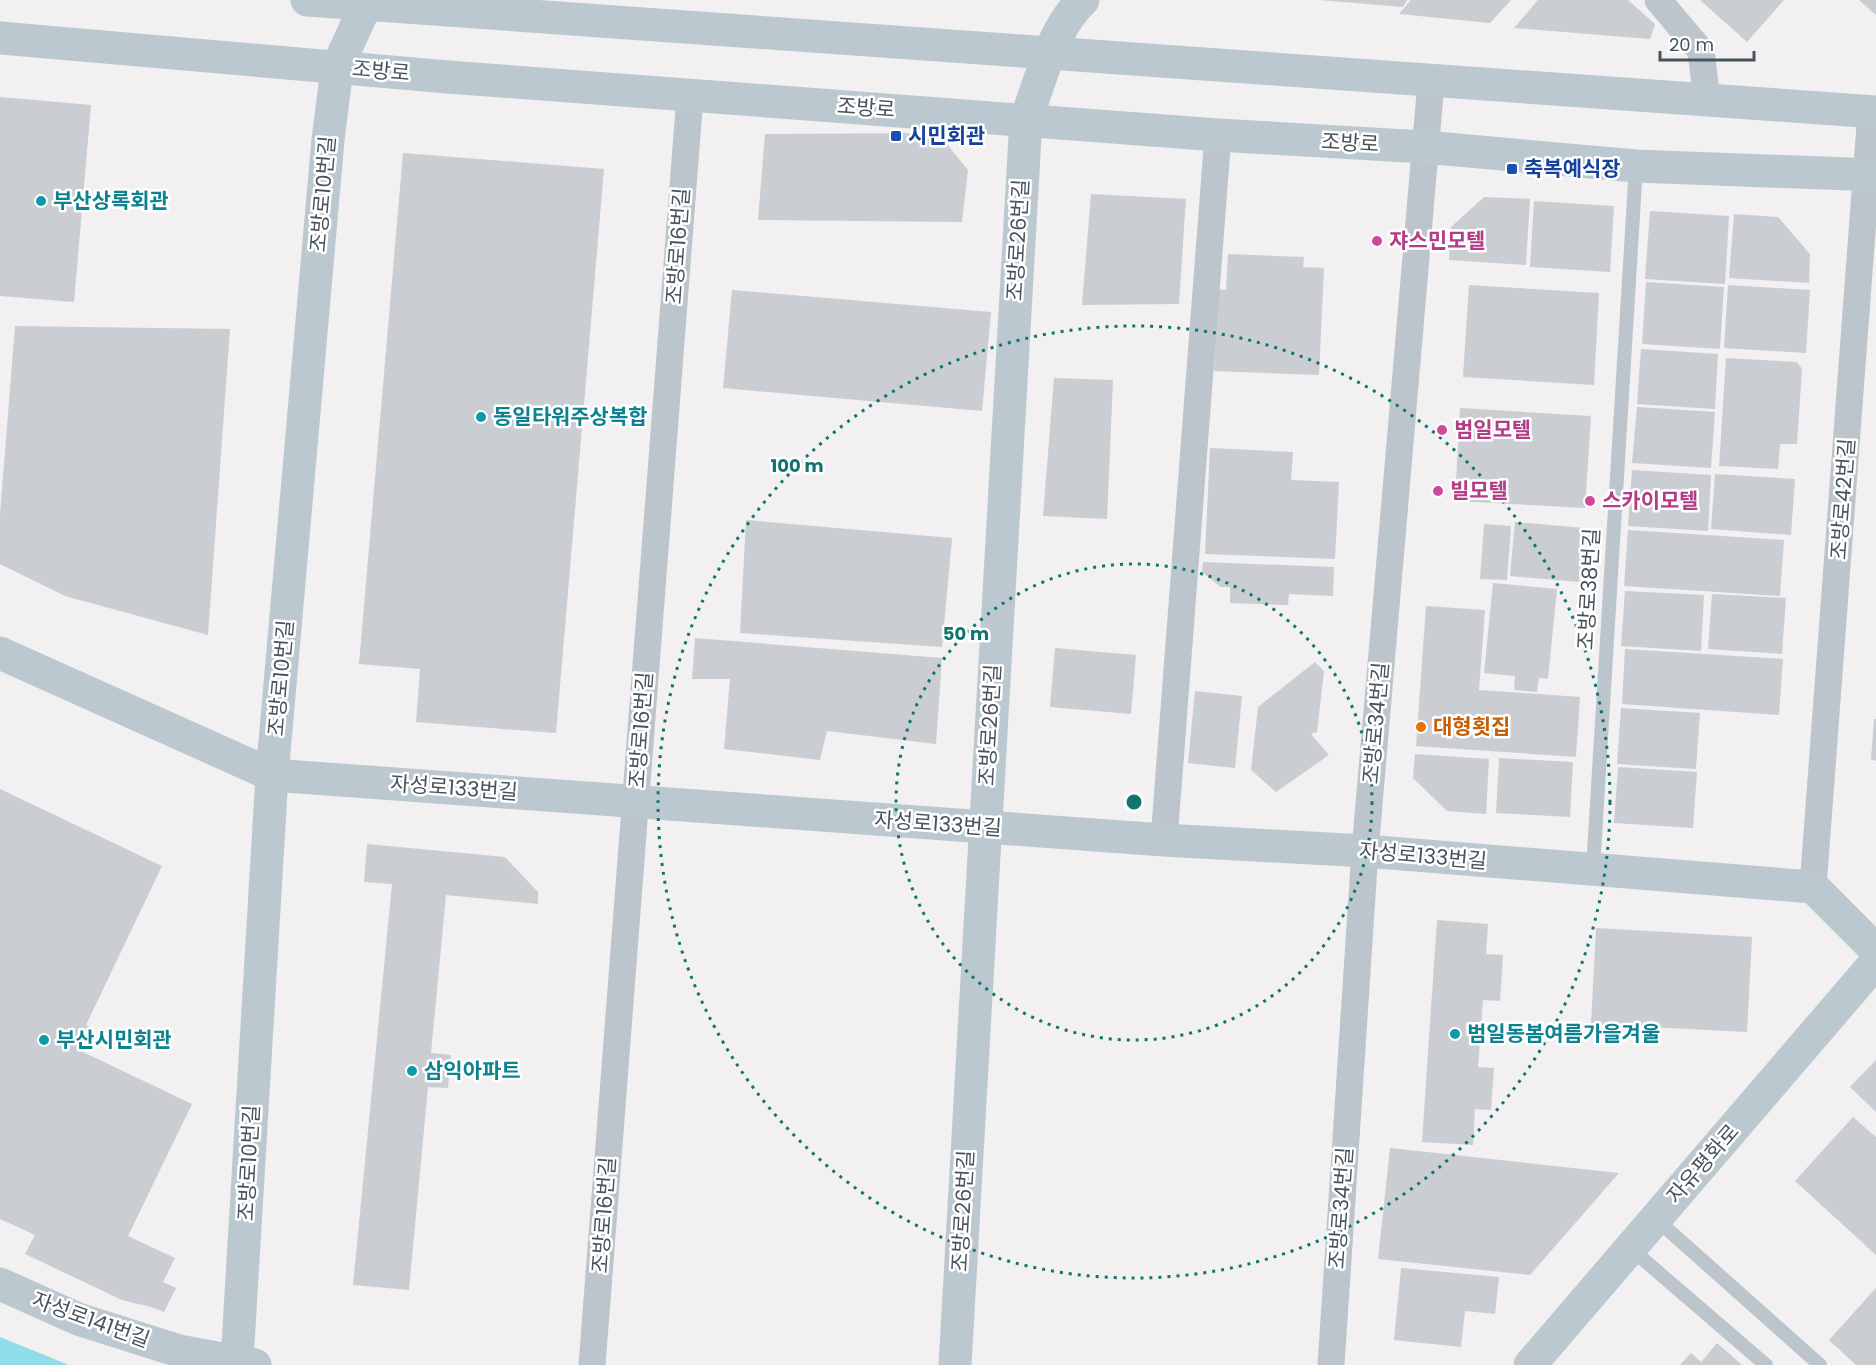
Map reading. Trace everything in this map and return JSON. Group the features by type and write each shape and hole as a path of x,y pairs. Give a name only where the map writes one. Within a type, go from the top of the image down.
{"street":[{"path":"307,0 367,1 1050,54 1874,112"},
{"name":"조방로26번길","path":"955,1365 1026,119 1050,54 1070,13 1083,0"},
{"name":"조방로10번길","path":"246,1363 272,775 328,140 337,68 367,1"},
{"path":"1663,2 1701,51 1707,100"},
{"name":"조방로","path":"1,39 690,96 1026,119 1218,135 1424,147 1636,166 1872,174"},
{"name":"조방로34번길","path":"1331,1365 1365,851 1431,82"},
{"name":"조방로16번길","path":"592,1365 690,96"},
{"name":"조방로42번길","path":"1813,887 1872,174 1874,112"},
{"path":"1164,840 1218,135"},
{"name":"자성로133번길","path":"0,653 272,775 1164,840 1365,851 1813,887"},
{"path":"1813,887 1876,950"},
{"name":"자유평화로","path":"1530,1365 1876,962"},
{"name":"자성로141번길","path":"0,1284 78,1319 179,1351 246,1363"}],"lane":[{"name":"조방로38번길","path":"1593,871 1636,166"},
{"path":"1656,1218 1820,1365"},
{"path":"1630,1248 1766,1365"}],"water":[{"path":"0,1337 69,1365 0,1365"}],"building":[{"path":"1319,0 1407,0 1403,7"},
{"path":"1411,0 1511,0 1490,23 1399,14"},
{"path":"1538,0 1628,0 1655,24 1650,39 1514,28"},
{"path":"1700,0 1784,0 1747,42"},
{"path":"1859,0 1876,0 1876,15"},
{"name":"부산상록회관","path":"0,97 91,105 74,302 0,296"},
{"path":"938,133 968,170 962,222 758,220 765,134"},
{"name":"동일타워주상복합","path":"403,153 604,169 556,733 416,722 420,669 359,664"},
{"path":"1091,194 1186,199 1179,304 1082,305"},
{"path":"1484,197 1530,199 1526,265 1449,260 1451,227"},
{"path":"1534,201 1614,206 1610,272 1530,267"},
{"path":"1650,211 1729,216 1725,284 1645,279"},
{"path":"1734,214 1778,217 1810,254 1809,283 1729,278"},
{"path":"1228,254 1304,257 1303,267 1324,268 1319,375 1214,371 1218,289 1226,290"},
{"path":"1646,282 1724,287 1720,349 1642,344"},
{"path":"1469,285 1599,293 1594,385 1463,377"},
{"path":"1728,285 1810,290 1806,353 1724,348"},
{"path":"732,290 991,312 982,411 723,388"},
{"path":"15,326 230,329 208,635 65,596 0,564 0,514"},
{"path":"1641,349 1718,354 1715,409 1637,404"},
{"path":"1726,358 1797,362 1802,369 1797,444 1780,444 1778,469 1719,466"},
{"path":"1054,378 1113,380 1107,519 1043,516"},
{"path":"1637,407 1715,412 1711,468 1632,463"},
{"path":"1460,408 1591,416 1585,508 1455,501"},
{"path":"1210,448 1293,452 1291,480 1339,482 1335,559 1205,554"},
{"path":"1632,470 1711,475 1708,531 1628,526"},
{"path":"1715,474 1795,479 1791,535 1711,529"},
{"path":"746,520 952,538 942,647 740,633"},
{"path":"1515,522 1584,528 1579,582 1510,576"},
{"path":"1484,524 1511,526 1507,580 1480,579"},
{"path":"1628,530 1784,540 1780,596 1624,586"},
{"path":"1203,562 1334,567 1333,596 1289,594 1288,605 1230,603 1230,587 1221,587 1202,572"},
{"path":"1493,583 1557,589 1548,679 1539,678 1537,692 1514,690 1515,676 1484,673"},
{"path":"1625,591 1704,595 1701,651 1621,646"},
{"path":"1712,594 1786,598 1782,654 1708,649"},
{"path":"1426,606 1485,610 1479,690 1580,697 1576,757 1416,746"},
{"path":"695,638 942,658 936,744 827,731 820,760 724,749 730,679 692,679"},
{"path":"1055,648 1136,655 1131,714 1050,707"},
{"path":"1625,649 1783,659 1779,715 1622,704"},
{"path":"1315,662 1324,671 1317,732 1311,734 1329,755 1276,792 1251,770 1258,707"},
{"path":"1195,691 1242,696 1235,768 1188,763"},
{"path":"1621,708 1700,713 1696,769 1617,764"},
{"path":"1874,719 1876,719 1876,761 1871,759"},
{"path":"1415,754 1489,759 1486,814 1447,811 1413,778"},
{"path":"1499,758 1573,762 1570,817 1496,813"},
{"path":"1618,767 1697,772 1693,828 1614,823"},
{"name":"부산시민회관","path":"0,789 162,866 86,1025 94,1029 83,1052 192,1104 128,1236 175,1258 163,1282 176,1288 164,1312 122,1300 25,1254 35,1235 0,1219"},
{"name":"삼익아파트","path":"367,844 505,857 538,892 538,904 446,895 431,1053 451,1055 448,1088 428,1087 409,1290 353,1285 392,884 364,882"},
{"name":"범일동봄여름가을겨울","path":"1437,920 1488,924 1486,954 1503,955 1500,1001 1483,1000 1478,1067 1494,1068 1491,1110 1475,1109 1473,1145 1422,1142"},
{"path":"1596,928 1752,937 1747,1032 1591,1024"},
{"path":"1876,1060 1876,1112 1850,1087"},
{"path":"1853,1117 1876,1137 1876,1255 1795,1181"},
{"path":"1390,1148 1619,1173 1530,1275 1378,1259"},
{"path":"1401,1268 1499,1277 1495,1314 1465,1311 1461,1347 1394,1340"},
{"path":"1876,1288 1876,1365 1856,1365 1829,1340"},
{"path":"1717,1343 1742,1365 1680,1365 1691,1353 1701,1362"}],"place":[{"name":"시민회관","path":"896,136"},
{"name":"축복예식장","path":"1512,169"},
{"name":"부산상록회관","path":"41,201"},
{"name":"쟈스민모텔","path":"1377,241"},
{"name":"동일타워주상복합","path":"481,417"},
{"name":"범일모텔","path":"1442,430"},
{"name":"빌모텔","path":"1438,491"},
{"name":"스카이모텔","path":"1590,501"},
{"name":"대형횟집","path":"1421,727"},
{"name":"범일동봄여름가을겨울","path":"1455,1034"},
{"name":"부산시민회관","path":"44,1040"},
{"name":"삼익아파트","path":"412,1071"}]}
